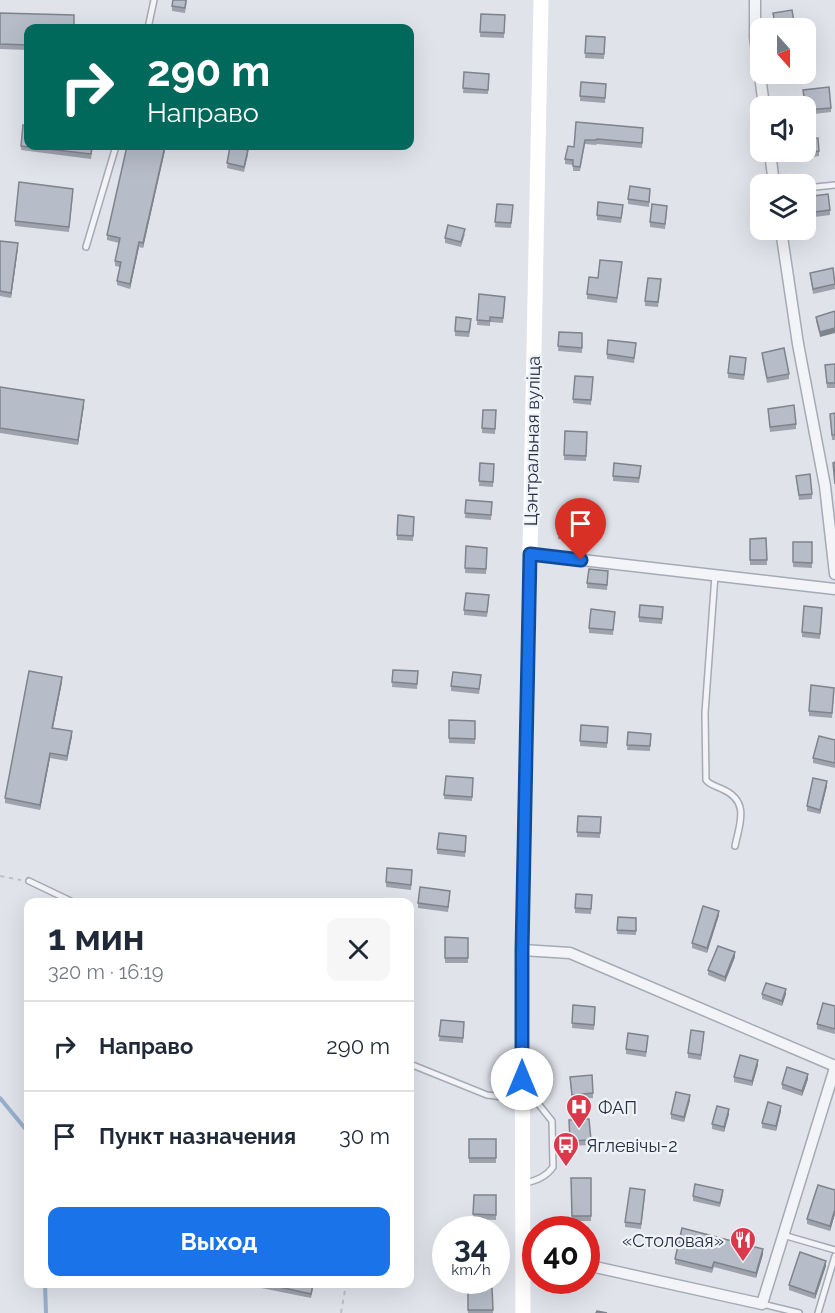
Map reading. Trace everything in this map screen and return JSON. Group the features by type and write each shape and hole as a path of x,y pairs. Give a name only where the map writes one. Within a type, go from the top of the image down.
{"street":[{"name":"Цэнтральная вуліца","path":"525,1216 522,1184 522,950 541,0"},
{"path":"755,0 755,37 763,96"},
{"path":"782,240 798,344 825,486 835,574"},
{"path":"530,554 835,589"},
{"path":"522,950 570,953 835,1067 761,1308 600,1268"},
{"name":"Цэнтральная вуліца","path":"523,1313 525,1294"}],"lane":[{"path":"149,24 154,0"},
{"path":"87,247 115,150"},
{"path":"816,187 835,186"},
{"path":"715,575 705,713 706,780 709,784 732,793 740,804 741,816 735,846"},
{"path":"28,882 64,898"},
{"path":"414,1066 487,1095 536,1101 552,1121 553,1167 549,1173 537,1181 522,1184"},
{"path":"783,1235 835,1250"},
{"path":"818,1313 835,1256"},
{"path":"761,1308 799,1313"}],"path":[{"path":"0,876 28,882"},
{"path":"341,1313 345,1288"}],"building":[{"path":"173,0 186,0 185,8 172,6"},
{"path":"792,10 793,18 774,18 773,13"},
{"path":"0,13 74,15 74,24 24,24 24,45 0,44"},
{"path":"481,14 505,15 504,33 480,32"},
{"path":"586,36 605,37 604,54 585,53"},
{"path":"464,72 489,74 488,90 463,88"},
{"path":"581,82 606,84 605,98 580,96"},
{"path":"829,87 831,108 816,109 816,96 804,96 803,90"},
{"path":"576,122 643,128 642,143 585,140 580,167 573,166 573,160 565,159 568,146 574,147"},
{"path":"23,125 24,146 21,146"},
{"path":"816,138 818,138 819,151 816,151"},
{"path":"56,150 92,150 91,154"},
{"path":"126,150 164,150 143,243 139,242 130,284 117,281 121,262 115,261 120,238 107,235"},
{"path":"229,150 248,150 244,167 227,163"},
{"path":"19,182 73,189 69,227 15,221"},
{"path":"630,186 650,189 649,202 628,199"},
{"path":"828,194 830,210 816,212 816,196"},
{"path":"598,202 623,205 621,218 597,215"},
{"path":"497,204 513,205 511,223 495,222"},
{"path":"652,204 667,206 665,224 650,222"},
{"path":"448,225 465,229 461,242 445,238"},
{"path":"0,241 18,243 11,293 0,291"},
{"path":"600,260 622,262 617,298 587,294 589,277 598,278"},
{"path":"833,268 835,284 813,289 810,273"},
{"path":"648,278 661,279 658,302 645,301"},
{"path":"479,294 505,297 503,318 490,317 490,321 477,320"},
{"path":"835,311 835,328 820,332 816,317"},
{"path":"456,317 471,319 469,332 455,331"},
{"path":"559,332 582,333 582,348 558,346"},
{"path":"608,340 636,343 634,358 607,354"},
{"path":"784,348 789,374 767,378 762,353"},
{"path":"730,356 746,358 744,375 728,373"},
{"path":"835,364 835,383 827,383 825,365"},
{"path":"575,376 593,377 591,400 573,399"},
{"path":"0,387 84,400 78,440 0,428"},
{"path":"794,405 796,424 770,427 768,409"},
{"path":"483,410 496,410 495,429 482,428"},
{"path":"835,413 835,435 832,435 830,414"},
{"path":"565,431 587,432 586,456 564,455"},
{"path":"480,463 494,464 493,482 479,481"},
{"path":"614,463 641,466 639,478 613,476"},
{"path":"810,474 812,494 799,495 796,476"},
{"path":"466,500 492,502 491,515 465,513"},
{"path":"398,515 414,517 413,536 397,535"},
{"path":"559,519 593,521 592,536 558,534"},
{"path":"766,538 767,560 750,560 750,539"},
{"path":"793,542 812,542 812,563 793,562"},
{"path":"466,546 487,548 486,569 465,568"},
{"path":"589,569 608,571 607,585 587,583"},
{"path":"466,593 489,595 487,612 464,610"},
{"path":"640,605 663,607 662,619 639,617"},
{"path":"804,606 822,608 820,634 802,632"},
{"path":"591,609 615,612 613,630 589,628"},
{"path":"393,670 418,671 417,684 392,682"},
{"path":"29,671 62,677 52,728 72,731 67,756 50,753 40,805 5,798"},
{"path":"453,672 481,675 479,689 451,686"},
{"path":"811,685 834,688 832,713 809,711"},
{"path":"449,720 475,721 475,739 449,738"},
{"path":"581,725 608,727 607,743 580,741"},
{"path":"628,732 651,734 650,746 627,745"},
{"path":"819,736 835,740 835,763 813,758"},
{"path":"446,776 473,778 472,797 444,795"},
{"path":"813,778 827,781 820,810 807,806"},
{"path":"578,816 601,817 600,833 577,832"},
{"path":"439,833 466,836 465,852 437,849"},
{"path":"387,868 412,870 411,885 386,882"},
{"path":"420,887 450,891 448,907 418,903"},
{"path":"576,894 592,895 591,909 575,908"},
{"path":"703,906 719,911 707,948 692,943"},
{"path":"618,917 636,918 636,931 617,930"},
{"path":"445,937 468,938 468,958 445,958"},
{"path":"718,946 735,952 725,977 708,970"},
{"path":"766,983 786,989 782,1001 762,994"},
{"path":"823,1003 835,1006 835,1029 817,1024"},
{"path":"573,1005 595,1007 594,1025 572,1023"},
{"path":"441,1020 464,1022 463,1038 439,1036"},
{"path":"691,1030 704,1032 701,1055 688,1053"},
{"path":"628,1033 648,1036 646,1052 626,1049"},
{"path":"740,1055 758,1060 752,1081 734,1077"},
{"path":"787,1067 808,1074 802,1091 782,1084"},
{"path":"592,1075 593,1093 572,1095 570,1077"},
{"path":"676,1092 690,1095 684,1117 671,1114"},
{"path":"768,1102 781,1106 776,1126 762,1123"},
{"path":"717,1106 729,1109 724,1127 712,1124"},
{"name":"ФАП","path":"589,1119 591,1140 570,1141 569,1120"},
{"path":"469,1139 496,1139 496,1158 469,1158"},
{"path":"571,1178 591,1178 591,1216 572,1216"},
{"path":"695,1184 723,1190 720,1203 693,1196"},
{"path":"818,1185 835,1190 835,1209 830,1226 807,1219"},
{"path":"630,1188 645,1190 641,1224 625,1222"},
{"path":"474,1195 496,1195 496,1215 473,1214"},
{"path":"682,1228 763,1249 756,1273 714,1262 712,1268 675,1259"},
{"path":"800,1252 826,1261 815,1294 789,1285"},
{"path":"284,1288 312,1288 311,1294"},
{"path":"468,1294 492,1294 493,1310 468,1310"}],"waterway":[{"path":"0,1098 24,1127"},
{"path":"45,1288 46,1313"}],"place":[{"name":"ФАП","path":"579,1130"},
{"name":"Яглевічы-2","path":"566,1168"},
{"name":"«Столовая»","path":"743,1263"}],"route":[{"path":"522,1079 522,950 530,554 581,560"}]}
